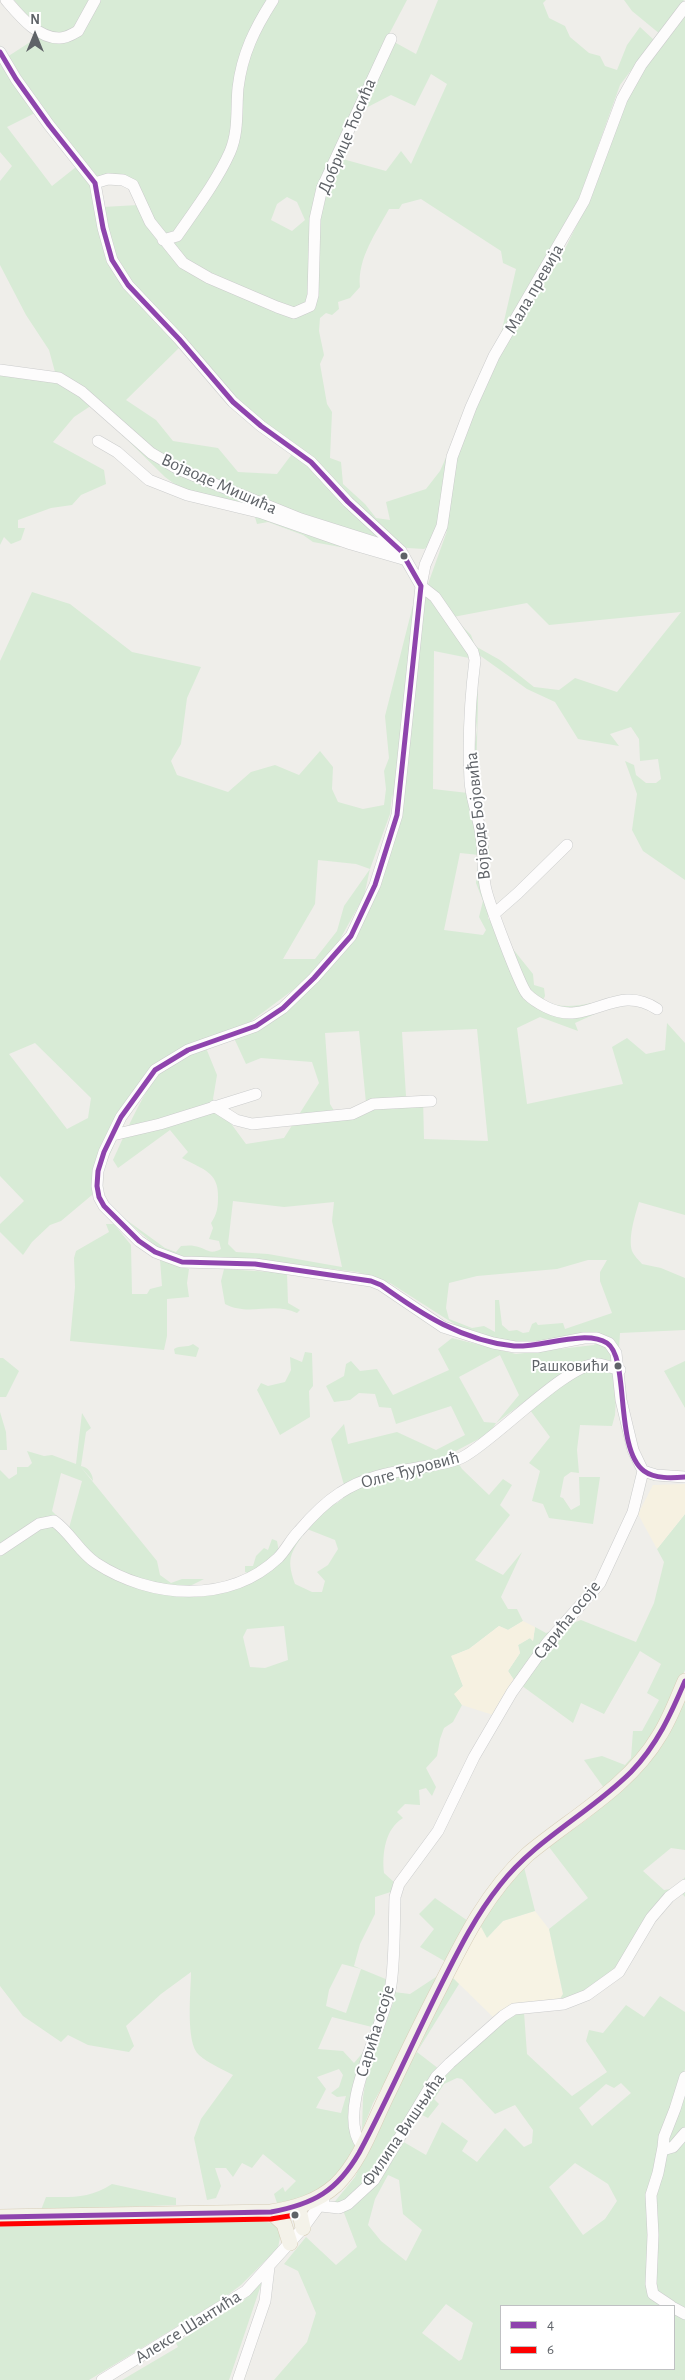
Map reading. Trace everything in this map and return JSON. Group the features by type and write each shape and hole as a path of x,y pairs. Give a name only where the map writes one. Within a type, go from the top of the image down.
{"main road":[{"path":"0,2217 270,2212 294,2208 324,2199 362,2146 418,2028 457,1951 486,1901 514,1867 527,1855 612,1789 636,1766 659,1737 685,1681"},
{"path":"294,2208 300,2214 303,2228"},
{"path":"270,2212 284,2224 290,2243"}],"street":[{"path":"6,0 31,26 47,36 60,38 78,31 86,20 95,0"},
{"path":"85,0 86,20"},
{"path":"163,240 177,236 230,151 238,122 238,89 244,53 259,21 273,0"},
{"name":"Мала превија","path":"420,586 425,565 442,526 452,457 494,356 584,201 622,99 641,65 685,7"},
{"name":"Добрице Ћосића","path":"95,183 108,179 123,180 133,185 150,222 183,263 209,278 294,312 304,311 310,306 314,295 315,219 322,188 391,38"},
{"path":"0,52 16,79 95,183 103,228 112,260 128,285 179,339 233,402 261,426 311,462 348,502 403,555 420,586 397,815 375,885 351,936 314,978 283,1008 256,1026 188,1050 155,1070 121,1117 112,1135 98,1171 99,1197 104,1206 132,1235 155,1252 182,1262 255,1264 330,1273 370,1281 382,1285 443,1327 493,1343 537,1347 584,1338 597,1338 609,1343 616,1353 620,1370 622,1400 633,1450 643,1471 656,1476 685,1477"},
{"name":"Војводе Мишића","path":"0,370 59,378 82,392 151,453 180,470 301,519 403,555"},
{"name":"Војводе Мишића","path":"98,441 117,452 149,480 187,495 262,513 351,544 403,555"},
{"name":"Војводе Бојовића","path":"420,586 435,598 473,652 475,660 470,713 470,783 482,837 485,884 494,914 526,994 546,1007 567,1014 585,1012 630,999 645,1001 657,1009"},
{"name":"Војводе Бојовића","path":"494,914 567,845"},
{"path":"112,1135 160,1124 256,1094"},
{"path":"214,1106 236,1120 252,1124 352,1114 373,1104 431,1101"},
{"name":"Олге Ђуровић","path":"0,1550 40,1524 54,1521 66,1529 96,1563 134,1582 183,1593 211,1590 233,1584 261,1573 280,1557 299,1531 324,1507 338,1494 358,1482 392,1472 440,1464 462,1458 525,1408 583,1367 597,1364 620,1370"},
{"name":"Сарића осоје","path":"362,2146 357,2138 355,2128 357,2092 363,2067 384,2012 391,1985 396,1897 399,1884 438,1831 474,1757 512,1692 547,1643 600,1583 633,1512 643,1471"},
{"name":"Филипа Вишњића","path":"324,2199 339,2208 348,2204 374,2180 436,2077 503,2016 514,2009 564,2004 586,1995 619,1972 651,1918 669,1897 685,1885"},
{"path":"669,2305 653,2294 651,2284 653,2235 651,2195 658,2173 664,2137 685,2077"},
{"path":"663,2147 666,2149 673,2147 685,2132"},
{"path":"238,2380 265,2301 269,2267 303,2228 324,2199"},
{"name":"Алексе Шантића","path":"102,2380 234,2300 246,2291 269,2267"}],"shaded area":[{"path":"535,1911 549,1929 563,1995 559,1999 494,2018 451,1976 480,1925 488,1937 503,1921"}],"green space":[{"path":"14,0 407,0 387,38 416,54 438,0 546,0 543,3 549,18 565,26 570,37 589,53 600,56 605,66 617,70 627,45 640,27 654,40 620,85 579,199 504,330 558,263 591,196 632,86 685,16 685,880 643,851 632,830 637,794 625,761 634,765 636,775 646,783 656,783 661,779 658,759 640,761 639,739 631,727 610,734 619,746 578,739 555,702 527,689 475,652 478,700 476,784 490,854 488,918 533,974 534,985 544,988 545,996 543,1000 566,1006 591,1003 597,1013 575,1023 578,1031 540,1017 517,1028 527,1104 623,1084 612,1047 627,1038 646,1054 665,1050 667,1023 685,1043 685,1215 639,1202 632,1226 631,1245 632,1251 642,1264 661,1268 685,1278 685,1330 620,1333 615,1415 612,1426 580,1425 577,1450 579,1473 571,1472 564,1477 560,1497 563,1498 571,1510 580,1505 579,1477 600,1477 593,1524 549,1518 543,1504 532,1501 540,1471 529,1463 550,1437 524,1402 496,1423 490,1433 452,1453 462,1469 489,1495 503,1479 512,1485 500,1505 510,1515 475,1560 503,1575 522,1552 501,1597 508,1609 517,1609 523,1621 508,1630 499,1626 469,1649 452,1656 463,1686 455,1694 462,1705 453,1722 444,1728 437,1756 426,1768 436,1787 432,1796 426,1788 419,1790 420,1805 405,1804 397,1812 403,1818 392,1828 384,1850 384,1873 395,1883 394,1891 375,1897 375,1914 360,1944 354,1966 388,1980 381,2022 372,2027 332,2017 318,2049 343,2051 354,2063 365,2050 357,2095 355,2145 335,2179 305,2199 277,2203 274,2194 283,2187 285,2192 296,2181 263,2154 252,2168 242,2163 233,2177 226,2168 215,2168 221,2186 216,2198 207,2200 194,2138 201,2119 233,2075 207,2061 195,2049 190,2028 191,1972 161,1994 126,2026 134,2046 129,2052 88,2045 68,2035 61,2042 23,2016 0,1986 0,1470 9,1479 17,1474 17,1467 28,1467 32,1463 27,1451 44,1456 52,1455 76,1464 82,1413 91,1428 86,1432 81,1466 90,1471 93,1481 80,1466 157,1561 160,1575 171,1583 182,1579 204,1579 186,1588 192,1597 206,1596 210,1585 236,1587 248,1584 259,1577 245,1572 245,1566 253,1566 256,1556 264,1548 268,1550 272,1539 277,1541 279,1552 318,1507 337,1503 353,1490 344,1485 331,1439 344,1424 348,1444 397,1432 436,1450 465,1435 451,1406 396,1424 391,1408 379,1407 375,1394 359,1393 350,1400 334,1402 326,1386 344,1376 346,1364 351,1361 360,1371 377,1369 393,1395 449,1370 438,1349 452,1338 516,1354 594,1345 601,1335 531,1344 470,1334 390,1283 357,1272 266,1261 183,1258 164,1253 121,1216 165,1248 176,1252 181,1246 198,1247 213,1252 221,1249 219,1241 209,1239 213,1228 211,1223 216,1214 218,1204 216,1182 208,1172 182,1158 188,1152 170,1130 118,1168 113,1160 136,1110 159,1074 175,1060 206,1048 217,1075 213,1099 246,1144 284,1138 319,1083 312,1062 261,1058 246,1064 234,1038 260,1028 347,944 400,823 392,795 390,814 370,869 364,896 338,943 301,984 250,1022 197,1042 146,1073 92,1195 61,1221 50,1225 32,1242 23,1255 0,1232 0,1224 24,1201 0,1176 0,661 32,592 70,604 132,652 201,667 187,698 181,744 171,761 177,775 228,792 251,772 275,765 299,775 320,751 333,767 332,789 338,802 363,809 384,805 386,789 384,771 389,758 385,716 414,601 428,584 447,531 424,549 342,544 340,547 313,542 303,535 268,522 257,524 252,507 180,488 165,477 92,405 74,417 53,442 104,470 106,484 81,495 72,505 51,508 18,520 18,528 25,528 21,540 11,544 4,537 0,545 0,366 55,372 49,350 26,315 0,265 0,181 12,166 0,152 0,45 7,57 38,37 35,34 38,22 28,17","holes":["431,74 447,84 411,164 401,151 386,171 339,158 362,110 391,95 415,106","35,113 76,167 52,186 7,127","122,183 135,194 138,205 103,207 101,184","287,197 297,202 305,220 292,231 271,220 277,204","421,199 501,251 503,263 516,269 501,334 440,471 426,489 386,502 390,520 376,518 365,504 343,484 341,462 330,458 332,412 327,404 320,364 324,355 319,331 320,318 326,313 332,315 339,309 338,302 350,298 360,287 361,266 364,256 389,209 399,209 402,204","180,347 292,454 277,474 238,472 218,448 173,441 156,420 126,400","527,603 549,625 681,612 617,692 575,678 559,690 534,687 500,660 475,646 471,635 453,617","434,651 469,658 477,730 468,793 433,789","460,853 479,855 476,883 483,901 479,917 486,930 483,935 444,930","318,860 356,864 370,869 344,906 337,931 315,959 283,959 315,904","477,1029 488,1141 424,1139 423,1097 406,1096 402,1032","359,1031 366,1103 352,1111 336,1114 330,1104 325,1033","35,1043 91,1098 88,1118 67,1129 9,1054","233,1201 284,1207 334,1202 332,1221 342,1267 268,1254 236,1252 228,1244","588,1260 607,1260 600,1272 600,1281 612,1313 565,1329 563,1323 538,1325 536,1322 532,1324 529,1332 523,1333 517,1330 509,1331 502,1325 499,1300 495,1300 495,1332 484,1326 472,1328 449,1319 446,1308 449,1283 477,1276 557,1269","500,1355 519,1395 496,1423 484,1422 459,1377","61,1473 82,1481 69,1528 52,1511","307,1529 335,1540 338,1549 328,1565 317,1572 325,1581 322,1592 312,1592 295,1584 290,1560 297,1543","284,1626 288,1660 265,1668 250,1667 243,1637 247,1629","342,1964 361,1969 346,2013 326,2006 329,1990","339,2069 343,2075 339,2087 331,2093 337,2097 346,2096 341,2113 316,2108 326,2089 317,2077"]},
{"path":"624,0 684,0 660,34 632,11"},
{"path":"106,1224 114,1224 131,1245 132,1294 147,1294 150,1289 162,1286 160,1260 189,1269 187,1283 189,1297 167,1299 167,1336 164,1350 70,1341 75,1287 74,1258 76,1251 109,1232"},
{"path":"224,1269 287,1273 288,1303 300,1310 297,1313 279,1308 243,1309 225,1304 221,1281"},
{"path":"193,1344 199,1348 196,1357 175,1354 174,1349"},
{"path":"305,1352 312,1353 313,1386 309,1391 310,1417 280,1435 257,1390 261,1383 268,1386 285,1382 291,1370 290,1357 302,1362"},
{"path":"0,1358 3,1358 19,1371 6,1397 0,1397"},
{"path":"685,1361 685,1408 664,1371"},
{"path":"0,1412 6,1432 7,1450 0,1450"},
{"path":"685,1514 685,1670 663,1721 641,1754 604,1788 584,1760 602,1756 625,1765 631,1758 633,1731 642,1731 659,1700 647,1693 661,1664 640,1651 604,1714 581,1703 573,1723 514,1680 508,1671 520,1653 518,1645 530,1638 533,1641 535,1627 546,1633 581,1620 636,1642 654,1603 664,1562 657,1549"},
{"path":"685,1698 685,1850 671,1848 643,1871 664,1890 677,1888 589,1998 524,2012 527,2054 572,2096 607,2072 586,2041 589,2030 603,2033 626,2005 644,2017 660,1996 685,2012 685,2069 675,2104 685,2085 685,2380 274,2380 307,2342 316,2313 298,2271 284,2264 306,2237 336,2265 357,2247 341,2205 332,2205 355,2177 407,2067 417,2052 439,2069 494,2018 560,1999 563,1994 549,1929 588,1898 549,1847 589,1818 632,1781","holes":["457,2078 462,2079 495,2114 515,2105 533,2130 532,2143 524,2147 505,2128 477,2162 462,2151 468,2141 442,2122 426,2155 395,2137 412,2110 428,2118 439,2104 434,2099 444,2084","621,2083 631,2093 592,2126 579,2108 606,2084 614,2088","575,2163 608,2184 617,2201 605,2219 583,2235 549,2187","388,2175 399,2180 403,2214 422,2230 406,2261 381,2241 368,2225 375,2199","446,2304 473,2323 462,2359 459,2361 422,2333"]},
{"path":"524,1867 535,1911 503,1921 487,1938 480,1925 500,1893"},
{"path":"685,1877 685,1897 677,1888"},
{"path":"435,1898 468,1921 448,1963 420,1947 434,1929 419,1914"},
{"path":"442,1973 404,2049 373,2103 362,2131 363,2097 366,2079 394,2000 394,1992 410,1994"},
{"path":"451,1976 459,1984 417,2052"},
{"path":"112,2184 176,2198 176,2205 41,2210 46,2197 88,2195"},
{"path":"251,2219 276,2224 281,2232 278,2248 241,2285 221,2300 89,2380 0,2380 0,2224"},
{"path":"262,2282 229,2380 122,2380 178,2347 176,2343 242,2302"}],"sand":[{"path":"685,1484 685,1514 657,1549 638,1514 653,1485"},
{"path":"523,1621 535,1627 533,1641 530,1638 518,1645 520,1653 508,1671 514,1680 493,1715 462,1705 454,1694 463,1686 451,1656 469,1649 499,1626 508,1630"}],"transit line":[{"name":"4","path":"0,52 16,79 49,125 95,183 103,228 112,260 128,285 179,339 233,402 261,426 311,462 348,502 401,551 421,586 397,815 375,885 351,936 314,978 283,1008 256,1026 188,1050 155,1070 121,1117 104,1152 98,1171 97,1186 99,1197 104,1206 139,1241 155,1252 182,1262 255,1264 371,1281 381,1285 427,1316 460,1332 495,1343 525,1346 575,1338 598,1339 607,1343 614,1352 618,1366 625,1425 635,1460 648,1474 669,1478 685,1477"},
{"name":"4","path":"0,2217 271,2212 300,2205 323,2194 342,2177 359,2153 455,1958 491,1896 514,1869 530,1854 615,1787 631,1772 656,1740 669,1717 685,1681"},
{"name":"6","path":"0,2224 271,2219 295,2215"}],"place":[{"name":"Рашковићи","path":"618,1366"}]}
